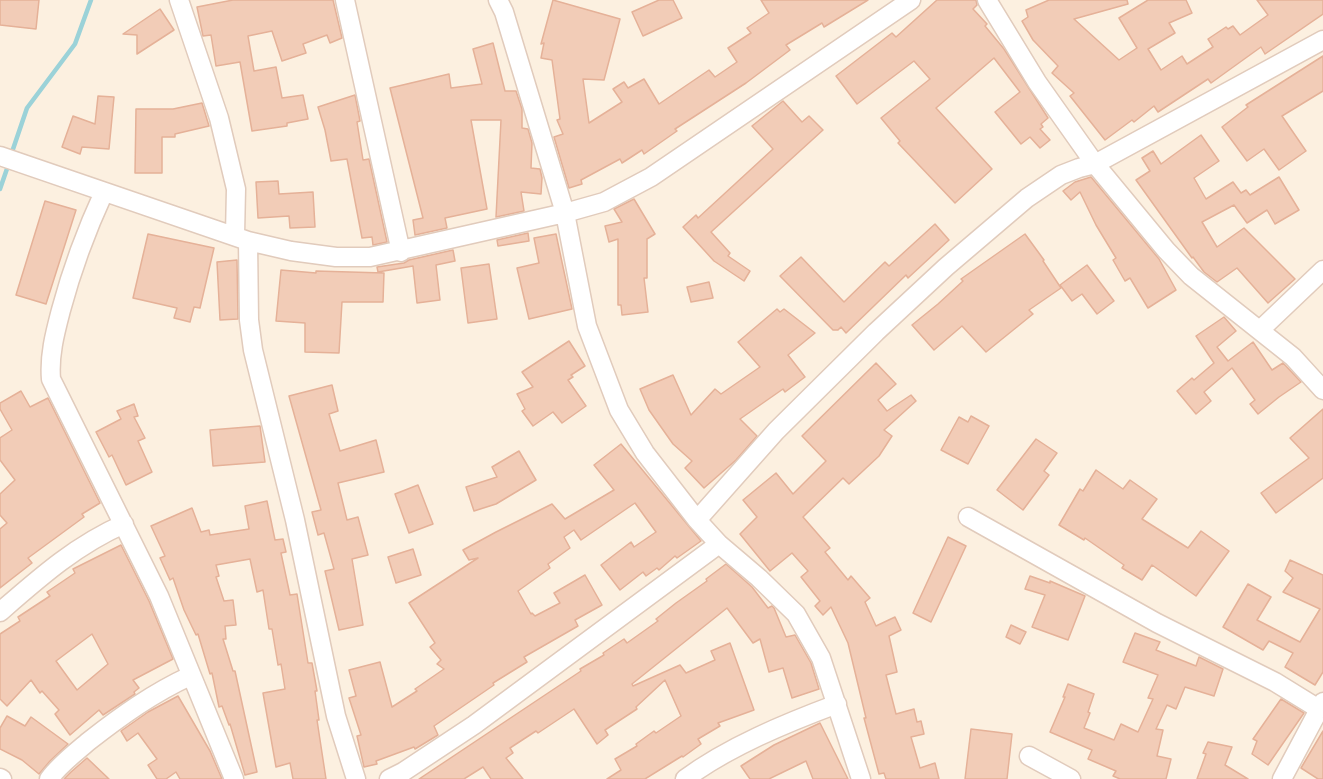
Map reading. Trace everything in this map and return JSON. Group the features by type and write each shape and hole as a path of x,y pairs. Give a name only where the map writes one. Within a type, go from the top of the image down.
{"street":[{"path":"179,0 219,118 234,178 253,350 295,520 336,716 356,779"},
{"path":"345,0 400,252"},
{"path":"498,0 504,12 565,213 586,318 619,410 645,453 697,520 796,614 821,658 861,779"},
{"path":"6,158 241,238 291,251 336,257 370,257 400,252 604,202 651,177 911,0"},
{"path":"987,0 1037,82 1095,165 1172,256 1191,276 1293,357 1323,390"},
{"path":"697,520 772,436 885,324 946,267 1027,198 1061,175 1095,165 1323,40"},
{"path":"104,192 87,228 70,277 53,342 51,379 159,596 234,779"},
{"path":"1260,330 1323,270"},
{"path":"968,518 1157,623 1321,705 1282,779"},
{"path":"0,612 66,555 100,534 124,524"},
{"path":"389,779 474,725 720,544"},
{"path":"49,779 68,759 134,707 170,685 190,676"},
{"path":"685,779 701,767 789,722 837,704"},
{"path":"1029,756 1071,779"}],"building":[{"path":"0,0 39,0 36,29 0,25"},
{"path":"233,0 333,0 342,38 330,43 327,35 303,44 306,53 282,61 272,31 248,36 254,71 276,67 282,98 303,95 308,119 287,123 287,126 252,131 240,62 216,66 211,35 203,36 197,7"},
{"path":"553,0 620,19 604,80 583,79 589,123 622,102 613,89 624,82 628,88 644,79 659,104 709,70 715,77 737,62 728,48 751,33 747,28 769,13 761,0 868,0 824,27 822,23 786,45 790,50 746,83 675,129 677,131 644,154 642,150 622,163 620,159 581,180 582,184 569,188 554,137 563,134 557,120 560,119 552,60 541,58 544,43 541,44"},
{"path":"659,0 673,0 682,18 643,36 632,12"},
{"path":"937,0 976,0 977,5 973,9 987,24 985,26 1004,49 1048,118 1041,124 1043,127 1040,129 1050,140 1040,148 1030,137 1021,144 995,112 1020,92 994,58 936,108 992,169 955,203 898,143 900,141 881,118 930,79 914,61 857,104 836,76 892,33 896,37"},
{"path":"1049,0 1127,0 1128,4 1074,19 1119,60 1137,48 1119,18 1148,0 1186,0 1192,13 1169,23 1175,33 1148,49 1161,70 1182,56 1187,64 1213,47 1208,39 1226,27 1228,29 1233,26 1240,35 1268,15 1257,0 1323,0 1323,14 1265,54 1261,47 1211,83 1208,79 1158,112 1154,106 1105,140 1070,96 1074,93 1052,73 1058,66 1033,40 1022,21 1028,17 1026,10"},
{"path":"160,9 174,30 137,54 137,35 123,34"},
{"path":"493,43 505,91 516,91 522,109 522,128 528,129 532,143 531,168 540,169 541,194 521,192 524,211 496,217 501,120 471,120 487,209 445,218 447,228 415,235 413,220 423,218 390,88 449,74 451,88 482,84 473,49"},
{"path":"1323,56 1323,91 1282,116 1306,151 1279,170 1264,149 1247,161 1222,127 1248,107 1246,105"},
{"path":"355,95 363,160 369,159 387,242 373,245 372,237 362,238 347,159 331,161 318,107"},
{"path":"98,96 114,97 109,149 82,147 80,154 62,147 73,116 95,124"},
{"path":"783,101 802,122 809,116 823,130 711,232 730,253 728,256 750,271 744,281 714,261 683,227 696,215 698,218 773,149 752,126"},
{"path":"202,103 209,126 175,134 175,137 162,137 162,173 135,173 136,109 173,109"},
{"path":"1201,135 1219,161 1194,178 1206,199 1233,182 1241,193 1246,190 1250,195 1279,177 1299,210 1275,224 1267,210 1247,223 1234,205 1202,222 1217,247 1244,228 1295,279 1268,303 1237,268 1217,282 1204,272 1136,180 1150,171 1142,158 1153,151 1161,164"},
{"path":"1091,177 1159,259 1176,290 1148,308 1130,278 1125,281 1113,260 1116,258 1080,192 1071,200 1063,191 1075,182"},
{"path":"278,181 279,194 313,192 315,227 290,228 289,216 258,218 256,182"},
{"path":"634,199 655,234 647,239 647,278 644,278 648,312 622,315 621,305 618,305 618,239 609,242 605,226 622,222 614,209"},
{"path":"45,201 76,210 46,304 16,295"},
{"path":"935,224 949,240 908,278 906,275 846,333 841,327 833,330 780,276 801,257 844,302 885,262 889,266"},
{"path":"528,233 529,241 498,246 497,240"},
{"path":"148,234 214,248 200,308 194,307 190,322 174,318 177,308 133,298"},
{"path":"556,234 572,309 529,319 517,268 539,263 534,238"},
{"path":"1025,234 1061,288 1029,310 1033,314 986,352 962,326 934,350 912,325 963,281 961,279"},
{"path":"453,250 455,261 436,265 440,300 417,303 413,266 378,272 377,267 404,263"},
{"path":"237,260 238,319 220,320 217,262"},
{"path":"489,264 497,319 468,323 461,268"},
{"path":"1087,265 1114,301 1097,314 1082,294 1072,301 1060,285"},
{"path":"281,270 316,273 316,271 384,273 383,302 342,302 339,353 305,352 305,323 276,321"},
{"path":"709,282 713,298 691,302 687,287"},
{"path":"777,309 780,312 784,309 815,333 788,355 805,377 785,392 783,389 740,419 757,436 736,460 704,488 685,468 692,461 673,444 649,410 640,389 673,375 691,415 715,389 721,394 760,367 738,342"},
{"path":"1224,317 1236,331 1217,347 1228,361 1253,342 1272,370 1283,363 1301,382 1258,414 1250,404 1255,400 1232,368 1204,392 1211,401 1196,414 1177,391 1214,363 1196,336"},
{"path":"569,341 585,366 571,375 573,377 568,380 586,406 562,423 553,412 533,426 522,411 525,409 517,394 533,387 522,372"},
{"path":"876,363 896,384 878,400 887,411 911,395 916,401 884,430 892,436 879,456 849,484 843,478 803,517 830,548 825,552 848,580 851,576 870,598 865,602 876,626 895,617 901,630 889,636 897,672 886,675 896,714 914,709 917,722 921,721 924,734 911,737 920,768 935,763 939,779 886,779 884,773 879,774 848,643 831,607 823,615 815,606 820,601 801,577 808,571 792,553 770,571 740,534 757,517 743,500 776,473 793,494 826,461 802,436"},
{"path":"332,385 338,411 329,414 340,451 376,440 384,472 338,483 347,520 358,517 368,555 352,559 363,625 339,630 325,571 334,569 324,533 318,535 312,512 321,510 289,396"},
{"path":"21,391 30,407 48,398 100,503 82,514 84,517 28,558 32,563 0,588 0,529 7,523 0,515 0,494 15,480 0,460 0,438 12,430 0,409 0,403"},
{"path":"134,404 138,416 134,417 145,438 138,441 152,472 126,485 112,455 109,457 96,432 121,419 117,411"},
{"path":"1323,409 1323,478 1276,513 1261,493 1309,458 1290,438"},
{"path":"971,416 989,426 968,464 941,450 959,417 968,422"},
{"path":"260,426 265,462 213,466 210,430"},
{"path":"1036,439 1057,453 1044,471 1049,475 1023,510 997,490"},
{"path":"621,444 701,541 677,558 675,556 659,570 657,568 646,576 643,572 620,590 601,565 631,542 634,547 656,532 635,503 581,540 574,530 564,537 570,548 548,564 550,568 518,591 531,614 535,616 560,603 554,593 585,575 602,605 575,620 578,626 524,657 527,662 493,683 494,685 434,726 438,735 415,749 414,747 376,761 377,764 364,767 357,736 361,735 349,698 356,696 349,670 380,662 392,707 417,691 415,689 444,669 437,664 441,660 430,647 435,643 409,603 478,558 469,560 463,550 552,504 565,519 614,490 594,465"},
{"path":"519,451 536,480 496,504 474,511 466,487 497,477 492,467"},
{"path":"1096,470 1123,489 1130,480 1157,499 1142,519 1188,548 1201,531 1229,551 1196,596 1152,565 1142,580 1122,568 1124,565 1085,538 1084,540 1059,525 1080,489 1083,491"},
{"path":"418,485 433,524 409,533 395,494"},
{"path":"267,501 275,540 283,539 286,552 281,553 290,595 297,594 308,663 312,663 317,691 315,691 319,720 317,720 326,779 293,779 290,763 276,767 263,693 285,689 272,629 269,629 263,590 257,592 250,559 216,565 219,576 216,577 224,601 233,600 236,625 225,626 226,639 223,639 233,671 235,671 257,772 245,775 230,724 222,706 219,707 212,673 210,674 198,634 196,635 184,610 173,578 170,580 160,558 165,556 151,526 192,508 201,532 209,530 210,535 249,529 245,506"},
{"path":"948,537 966,546 931,622 913,613"},
{"path":"121,545 149,601 173,659 133,680 139,688 134,692 135,694 103,715 99,710 70,735 55,714 59,710 42,691 40,693 31,680 7,706 0,699 0,634 20,621 18,617 50,596 47,592 75,573 73,569","holes":["92,634 108,664 77,690 56,661"]},
{"path":"413,549 421,575 396,583 388,557"},
{"path":"1290,560 1323,575 1323,672 1315,685 1285,667 1293,653 1269,641 1263,650 1223,627 1248,584 1271,597 1257,620 1300,642 1320,609 1283,592 1293,578 1285,571"},
{"path":"726,564 752,587 768,608 772,606 774,608 786,637 795,635 811,663 819,689 792,698 783,668 769,672 760,639 753,643 727,608 632,684 633,686 680,665 686,673 715,660 711,651 730,643 754,710 718,723 720,726 698,739 701,744 645,779 607,779 621,770 615,759 637,746 636,744 654,731 656,733 681,716 665,680 636,707 637,709 605,730 608,735 597,744 574,709 510,748 513,753 506,758 523,779 491,779 483,767 464,779 419,779 581,671 580,669 604,655 603,653 624,639 627,643 658,621 656,619"},
{"path":"1030,576 1050,583 1050,581 1085,596 1068,640 1032,627 1045,595 1025,589"},
{"path":"1011,625 1026,632 1020,644 1006,637"},
{"path":"1135,633 1160,642 1156,650 1196,666 1199,657 1223,669 1214,696 1185,687 1176,709 1167,705 1156,729 1163,730 1157,756 1171,759 1166,779 1120,779 1113,776 1116,771 1088,759 1092,750 1050,732 1068,684 1094,694 1084,728 1114,740 1121,724 1138,732 1153,699 1148,698 1158,675 1123,662"},
{"path":"178,696 210,751 222,779 180,779 176,772 166,779 157,779 148,765 157,759 138,733 127,741 121,731 148,712"},
{"path":"1281,699 1304,713 1268,765 1252,754 1257,741 1253,739"},
{"path":"7,716 25,726 31,717 68,744 39,774 22,760 0,749 0,728"},
{"path":"820,723 848,779 813,779 806,761 769,779 750,779 741,766 774,745"},
{"path":"971,729 1012,734 1007,779 965,779"},
{"path":"1323,731 1323,779 1318,779 1301,768"},
{"path":"1208,742 1232,747 1225,765 1248,779 1197,779"},
{"path":"87,758 109,779 64,779 71,772"}],"waterway":[{"path":"11,155 27,108 75,44 91,0"},
{"path":"0,189 9,163"}]}
